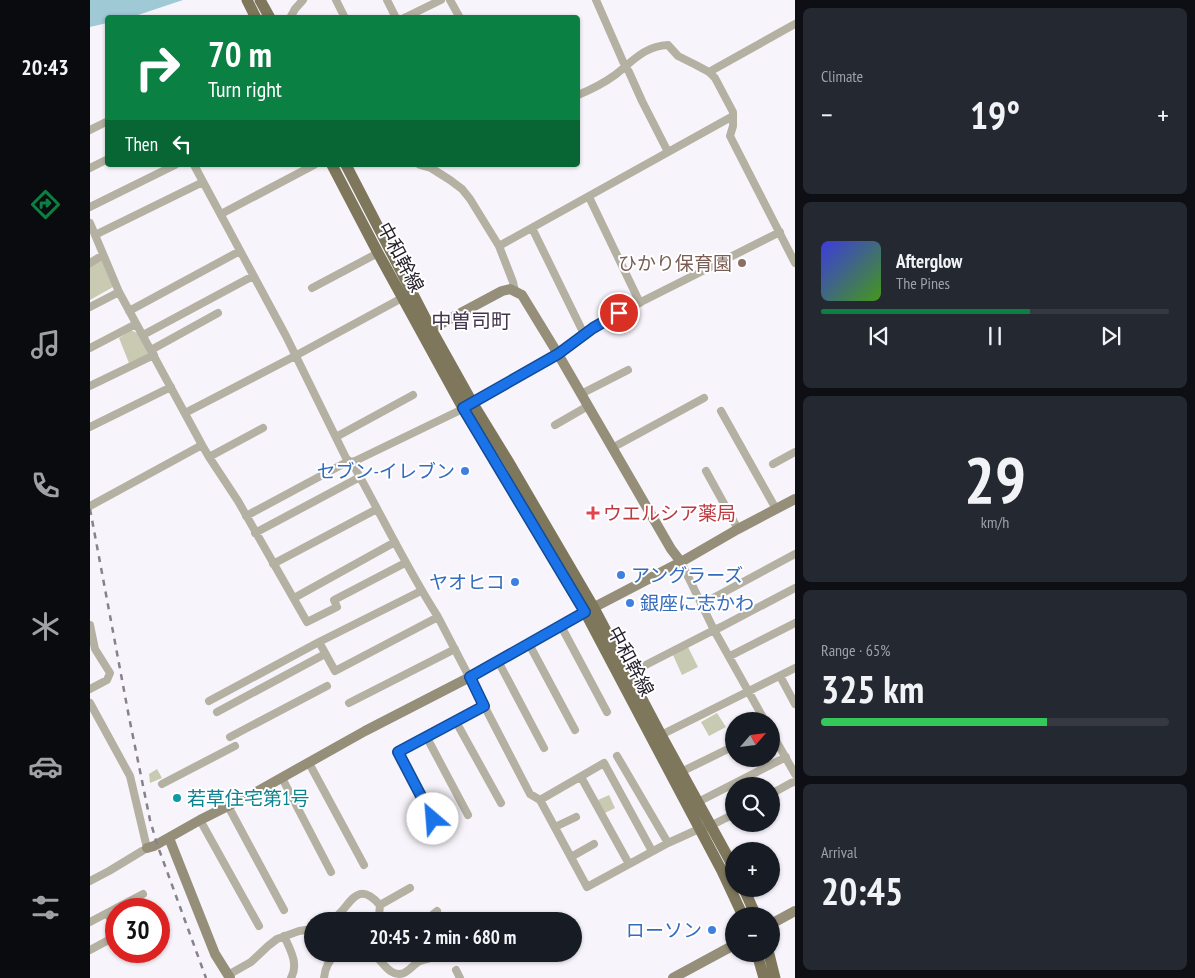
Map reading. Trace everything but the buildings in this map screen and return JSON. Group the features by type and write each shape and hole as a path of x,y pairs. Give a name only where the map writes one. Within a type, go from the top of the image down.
{"main road":[{"path":"252,8 265,15"},
{"name":"中和幹線","path":"333,167 402,298 468,406 508,461 705,827 725,851"},
{"name":"中和幹線","path":"347,167 431,329 468,406"},
{"name":"中和幹線","path":"589,610 628,674 698,802 705,827 722,871 739,907"},
{"path":"759,962 764,978"},
{"path":"771,962 775,978"}],"street":[{"path":"292,15 303,0"},
{"path":"336,0 344,15"},
{"path":"387,0 394,15"},
{"path":"410,15 439,0"},
{"path":"450,0 458,15"},
{"path":"596,0 625,66 668,152"},
{"path":"709,72 795,24"},
{"path":"580,94 614,76 633,58 660,45 668,45 678,56 709,72 715,78 733,112 733,126 730,136 795,263"},
{"path":"499,246 733,116"},
{"path":"90,130 105,122"},
{"path":"90,168 105,160"},
{"path":"90,207 171,167"},
{"path":"195,167 295,356 346,458 355,468 405,563 438,617 530,794 540,800 587,887 668,843 725,818"},
{"path":"221,214 310,167"},
{"path":"428,167 462,189 470,198 499,246 515,291"},
{"path":"93,234 203,182"},
{"path":"589,197 640,303"},
{"path":"90,223 119,292 208,457 238,502 307,622 337,607 334,600 405,563"},
{"path":"532,228 584,334"},
{"path":"246,516 343,464 355,461 468,406 558,354 584,334 619,313 780,232"},
{"path":"130,311 240,251"},
{"path":"312,288 378,253"},
{"path":"90,263 103,255"},
{"path":"143,336 253,276"},
{"path":"431,329 502,291 510,289 522,294 680,562 714,630 760,712"},
{"path":"90,307 119,292"},
{"path":"185,414 402,298"},
{"path":"90,386 218,313"},
{"path":"90,348 136,324"},
{"path":"581,394 628,370"},
{"path":"90,427 171,387"},
{"path":"336,436 412,395"},
{"path":"612,448 704,398"},
{"path":"555,425 588,406"},
{"path":"721,412 776,509"},
{"path":"208,457 262,428"},
{"path":"90,506 202,445"},
{"path":"772,464 795,452"},
{"path":"706,471 738,529"},
{"path":"255,533 360,477"},
{"path":"90,881 147,848 258,791 366,731 470,677 589,610 795,499"},
{"path":"273,564 377,509"},
{"path":"294,598 395,542"},
{"path":"702,604 795,554"},
{"path":"628,674 795,588"},
{"path":"209,701 421,590"},
{"path":"319,642 335,671 438,617"},
{"path":"730,656 795,623"},
{"path":"90,625 96,649 110,673 107,680 90,689"},
{"path":"562,626 607,712"},
{"path":"529,644 575,730"},
{"path":"350,703 455,649"},
{"path":"217,712 325,654"},
{"path":"498,661 544,748"},
{"path":"661,735 795,668"},
{"path":"780,676 795,704"},
{"path":"230,737 327,686"},
{"path":"90,703 130,776 147,848"},
{"path":"441,836 398,752 484,706"},
{"path":"455,720 501,803"},
{"path":"426,736 468,815"},
{"path":"162,784 235,746"},
{"path":"780,747 795,774"},
{"path":"681,772 725,750"},
{"path":"617,756 668,843"},
{"path":"698,802 786,757"},
{"path":"309,763 364,865"},
{"path":"540,800 604,763 652,851"},
{"path":"580,777 629,864"},
{"path":"282,778 331,872"},
{"path":"780,789 795,782"},
{"path":"228,806 284,910"},
{"path":"555,827 576,817"},
{"path":"200,820 259,926"},
{"path":"169,838 215,954 229,976 251,962 277,939 304,930"},
{"path":"571,857 594,844"},
{"path":"380,905 410,888"},
{"path":"136,898 143,894"},
{"path":"342,912 355,896 368,894 380,905 379,912"},
{"path":"780,919 795,911"},
{"path":"90,922 105,914"},
{"path":"284,936 294,963 294,974 291,978"},
{"path":"90,950 105,942"},
{"path":"673,978 725,950"},
{"path":"324,978 328,962"},
{"path":"382,962 389,972 394,975 401,975 419,962"}],"green space":[{"path":"102,260 113,287 90,300 90,267"},
{"path":"131,330 137,333 148,354 129,363 119,338"},
{"path":"688,647 698,667 682,675 673,655"},
{"path":"717,713 725,728 709,736 701,722"},
{"path":"157,769 162,778 150,783 149,774"},
{"path":"609,795 615,808 605,813 598,800"}],"water":[{"path":"90,0 183,0 138,15 105,15 105,23 90,27"}],"railway":[{"path":"90,509 150,820 206,978"}],"place":[{"name":"ひかり保育園","path":"742,263"},
{"name":"セブン-イレブン","path":"465,471"},
{"name":"ウエルシア薬局","path":"593,513"},
{"name":"アングラーズ","path":"621,575"},
{"name":"ヤオヒコ","path":"515,582"},
{"name":"銀座に志かわ","path":"630,603"},
{"name":"若草住宅第1号","path":"177,798"},
{"name":"ローソン","path":"712,930"}],"district":[{"name":"中曽司町","path":"471,321"}],"route":[{"path":"433,819 398,752 484,706 470,677 585,612 463,408 558,354 593,328 619,313"}]}
